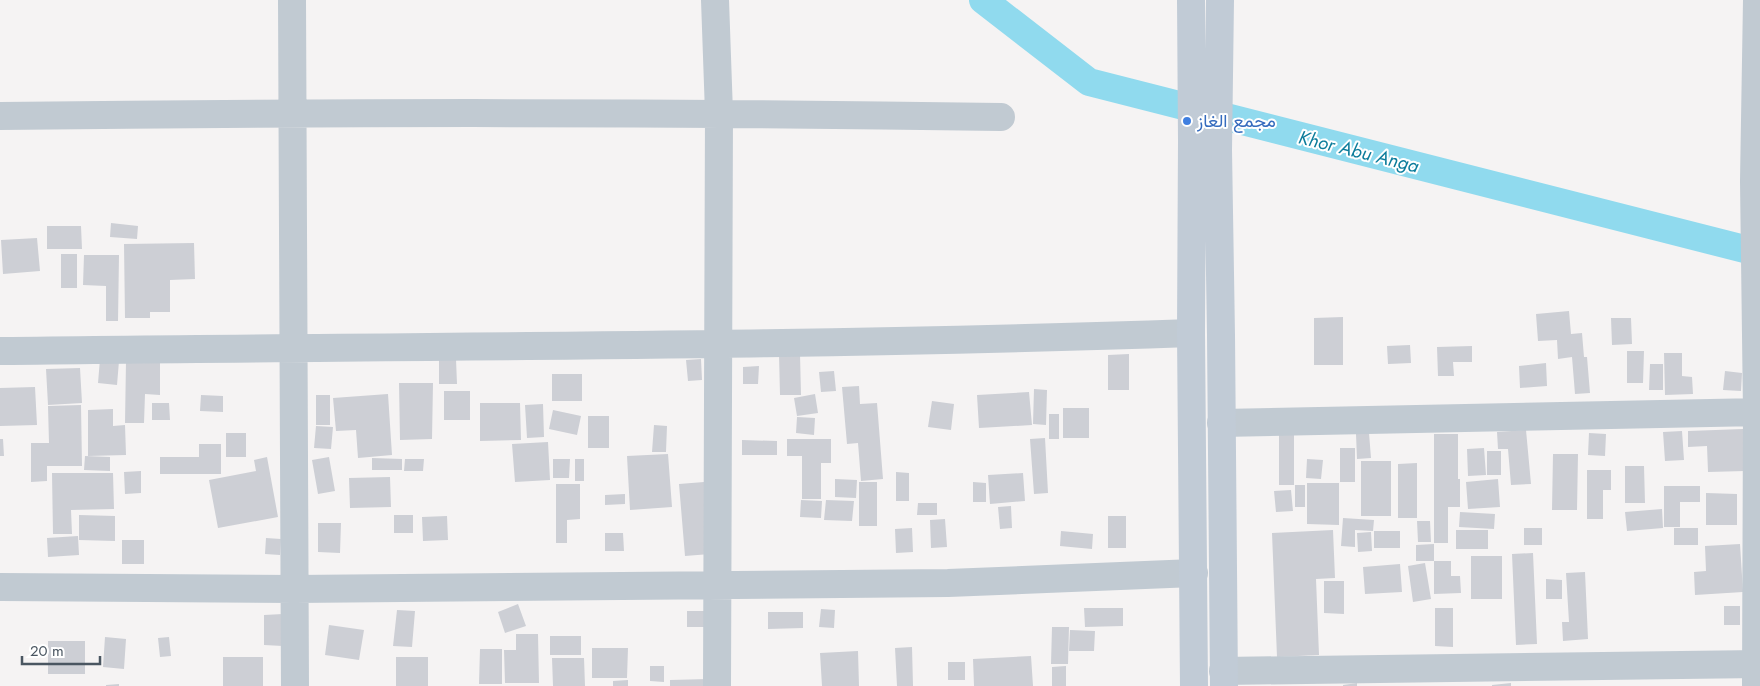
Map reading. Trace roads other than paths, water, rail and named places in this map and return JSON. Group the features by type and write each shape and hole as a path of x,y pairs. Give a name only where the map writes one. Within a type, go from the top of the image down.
{"main road":[{"path":"1191,0 1205,90 1218,150 1223,679"},
{"path":"1194,686 1191,333 1192,141 1205,90 1220,0"}],"street":[{"path":"292,0 294,686"},
{"path":"715,0 719,113 717,345 719,585 717,686"},
{"path":"1223,679 1757,671 1757,0"},
{"path":"0,116 292,113 719,113 1001,117"},
{"path":"0,351 294,347 717,345 1006,340 1191,333"},
{"path":"1221,423 1758,412"},
{"path":"0,586 294,589 948,583 1194,573"}],"waterway":[{"name":"Khor Abu Anga","path":"983,0 1089,82 1760,253"}],"place":[{"name":"مجمع الغاز","path":"1187,121"}]}
